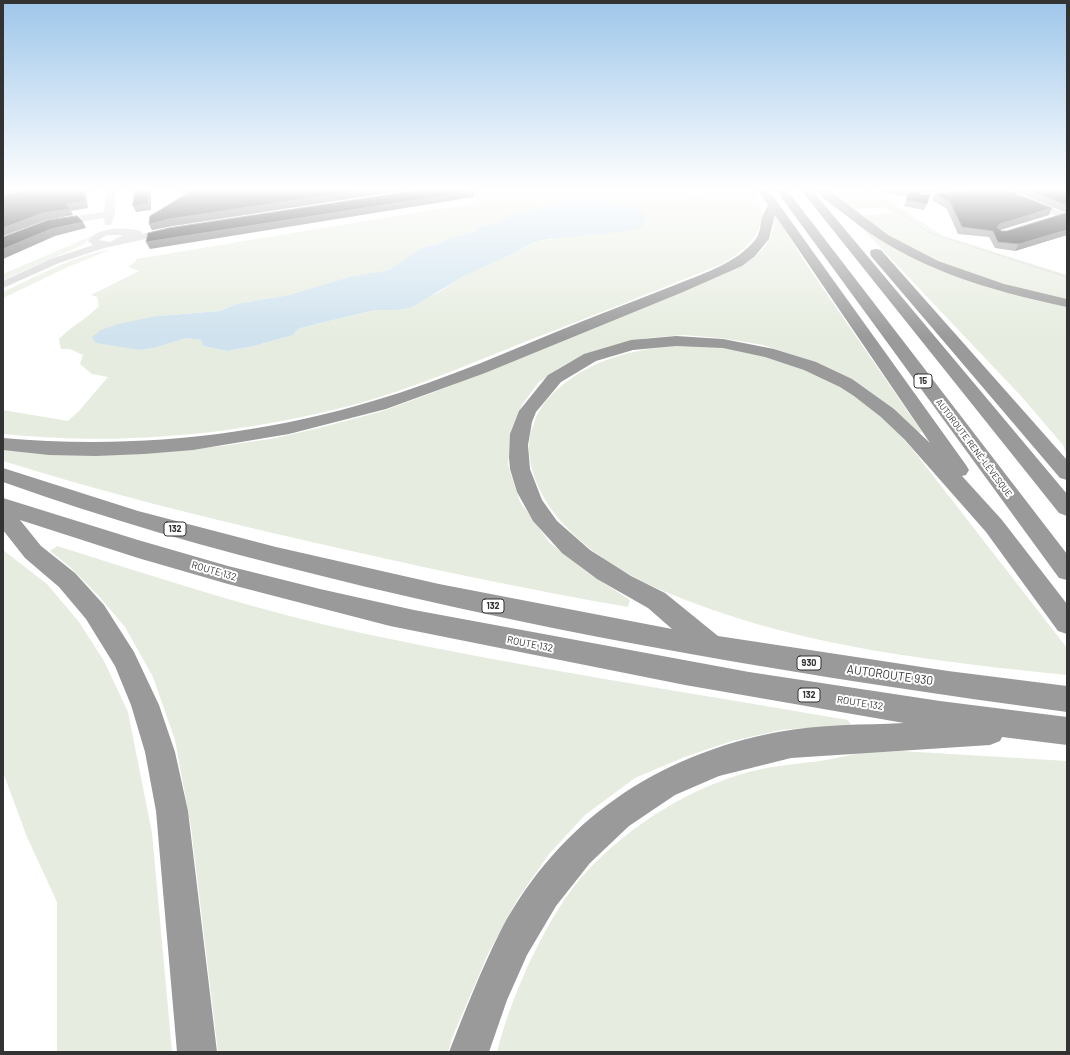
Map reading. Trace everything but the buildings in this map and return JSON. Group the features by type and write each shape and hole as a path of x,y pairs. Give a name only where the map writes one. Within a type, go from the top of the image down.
{"highway":[{"path":"3,444 95,449 185,444 280,430 342,416 380,405 496,362 731,266 750,253 763,239"},
{"path":"805,239 946,450 992,524"},
{"name":"AUTOROUTE RENÉ-LÉVESQUE","path":"810,239 1067,571"},
{"path":"846,239 1067,508"},
{"path":"865,239 1067,473"},
{"path":"887,239 899,247 926,260 995,285 1067,303"},
{"path":"713,647 654,599 604,572 570,547 559,537 540,514 523,482 518,451 524,418 536,399 552,382 585,360 616,349 640,344 673,341 722,343 759,349 809,365 849,385 887,412 922,445 992,524 1067,623"},
{"name":"132","path":"3,475 163,526 343,573 539,615 713,647"},
{"name":"ROUTE 132","path":"3,506 89,535 219,572 318,599 399,617 638,665 861,704 1067,731"},
{"path":"3,514 33,552 67,580 95,612 125,660 145,705 163,766 172,811 197,1052"},
{"name":"AUTOROUTE 930","path":"713,647 931,681 1067,699"},
{"path":"469,1052 488,1000 502,969 524,925 542,897 569,861 588,841 624,809 658,788 699,769 776,746 831,740 1037,728"}],"street":[{"path":"3,285 55,262 97,241 105,239"}],"path":[{"path":"949,239 1067,277"}],"shaded area":[{"path":"84,239 89,239 81,246 3,280 3,274"},
{"path":"255,239 447,239 439,244 421,248 389,270 349,277 289,295 236,304 220,311 157,316 124,346 140,350 154,348 186,338 201,340 203,346 227,351 254,346 293,335 298,329 320,323 375,310 397,310 437,293 464,276 534,242 552,239 753,239 743,250 722,264 434,378 394,393 353,405 266,424 223,431 179,435 91,439 3,434 3,410 68,421 79,411 108,377 92,374 80,364 83,355 70,349 61,349 59,339 99,306 97,297 91,295 139,271 128,267 136,261 136,259"},
{"path":"769,239 791,239 804,261 922,432 916,433 831,369 763,345 721,338 683,335 647,338 618,344 583,355 559,368 538,383 522,405 511,431 508,465 520,502 550,543 588,573 630,600 628,607 465,576 265,531 115,494 3,461 3,449 155,453 222,446 276,438 383,411 432,393 724,274 751,259 765,246"},
{"path":"873,239 884,239 895,247 1067,306 1067,456 1063,445 1021,396"},
{"path":"895,239 954,239 1067,275 1067,300 986,279 932,260"},
{"path":"108,250 70,266 3,298 3,292 68,262"},
{"path":"672,346 731,348 771,357 802,368 831,382 846,390 873,409 910,446 1067,648 1067,675 972,665 877,651 783,631 736,618 654,587 619,569 587,546 558,518 545,500 535,480 529,446 530,435 537,415 545,402 559,388 572,378 598,363 626,354"},
{"path":"57,546 210,594 366,634 486,658 848,720 852,727 817,727 781,730 732,741 687,756 635,778 585,815 549,854 517,900 488,954 452,1038 448,1052 218,1052 191,827 175,740 153,677 125,627 98,595 70,567 50,551"},
{"path":"3,550 47,584 79,622 104,661 128,712 152,833 172,1052 57,1052 57,902 27,837 3,772"},
{"path":"901,751 1067,761 1067,1052 497,1052 503,1030 521,981 545,931 559,908 588,870 642,823 683,798 727,779 749,772 863,753"}],"water":[{"path":"447,239 548,239 534,242 464,276 412,307 397,310 375,310 320,323 298,329 293,335 254,346 227,351 203,346 201,340 186,338 154,348 140,350 96,343 92,337 101,330 118,324 157,316 220,311 236,304 289,295 349,277 389,270 421,248 439,244"}]}
